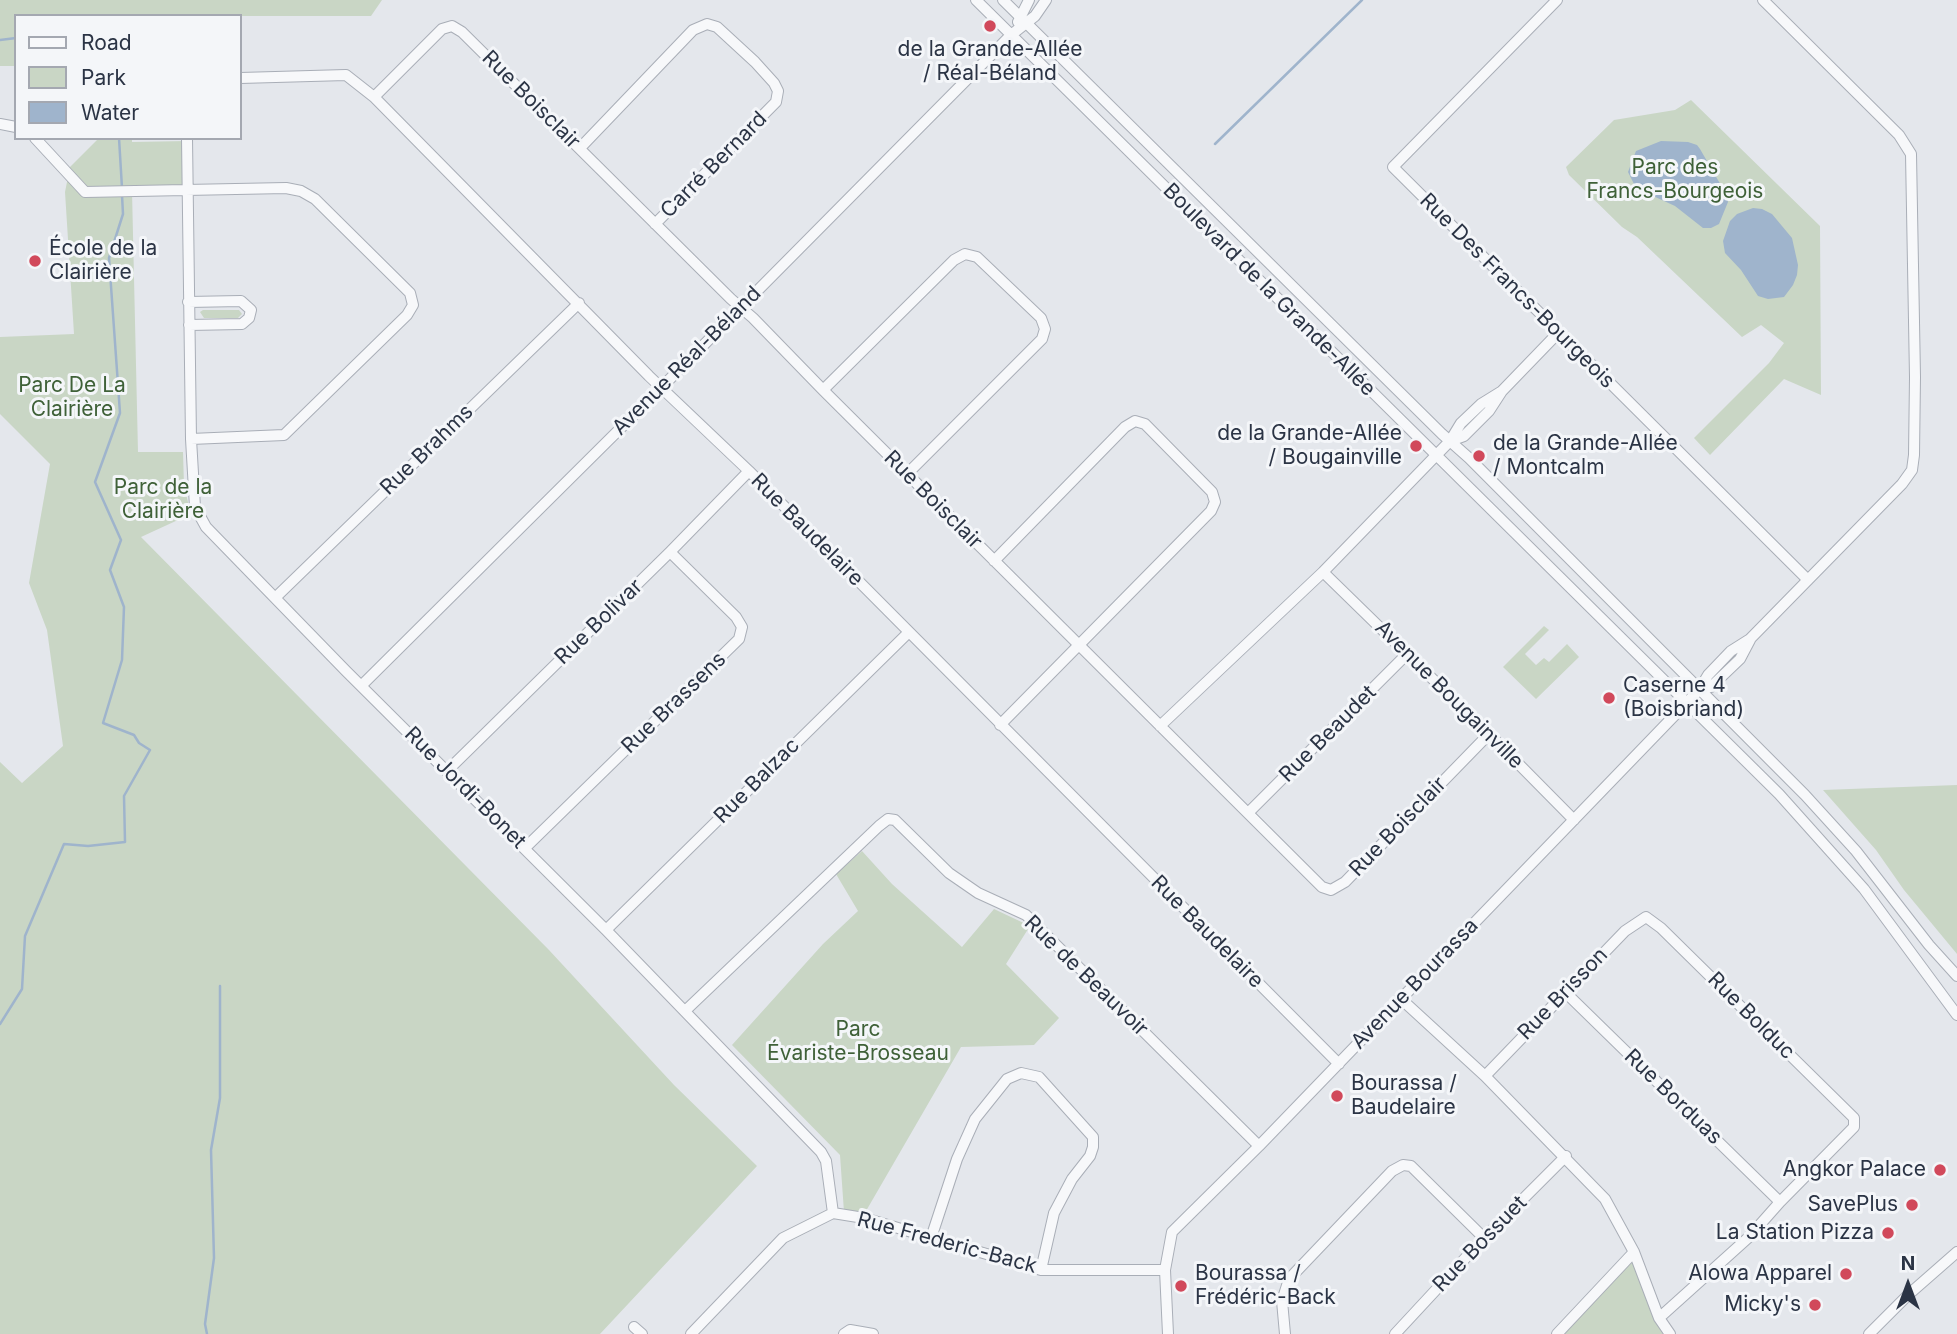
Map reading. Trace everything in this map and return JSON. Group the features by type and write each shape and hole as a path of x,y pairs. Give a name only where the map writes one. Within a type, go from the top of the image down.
{"street":[{"name":"Boulevard de la Grande-Allée","path":"976,0 1779,794 1864,889 1957,1015"},
{"name":"Boulevard de la Grande-Allée","path":"1003,0 1824,815 1957,976"},
{"path":"1024,20 1029,0"},
{"path":"1024,20 1035,16 1046,0"},
{"name":"Rue Des Francs-Bourgeois","path":"1557,0 1393,167 1808,580"},
{"path":"1699,690 1704,680 1731,651 1750,639 1902,484 1913,465 1915,377 1912,166 1909,150 1899,135 1763,0"},
{"name":"Avenue Réal-Béland","path":"361,686 1024,20"},
{"name":"Carré Bernard","path":"580,148 693,30 706,24 717,27 755,62 774,82 778,91 776,102 655,224"},
{"name":"Rue Boisclair","path":"374,97 442,29 452,26 462,32 1322,887 1331,890 1345,882 1489,734"},
{"name":"Rue Baudelaire","path":"242,78 346,75 374,97 1339,1064"},
{"path":"37,140 85,192 286,188 308,195 410,293 413,305 407,315 284,435 191,439"},
{"name":"Rue Jordi-Bonet","path":"187,140 191,439 195,508 206,527 361,686 526,848 821,1152 826,1161 833,1213"},
{"path":"823,390 954,260 965,254 977,257 1041,318 1045,328 1042,339 907,474"},
{"path":"188,302 241,301 251,310 249,318 242,324 189,326"},
{"name":"Rue Brahms","path":"276,597 579,303"},
{"path":"1160,726 1323,572 1450,441 1461,424 1481,404 1502,391 1559,332"},
{"path":"994,561 1125,427 1135,421 1145,425 1174,452 1212,492 1215,502 1211,511 1000,724"},
{"name":"Rue Bolivar","path":"447,771 749,471"},
{"name":"Rue Brassens","path":"526,848 739,639 742,628 736,617 670,552"},
{"name":"Avenue Bougainville","path":"1323,572 1574,820"},
{"name":"Rue Balzac","path":"606,930 908,633"},
{"name":"Rue Beaudet","path":"1248,813 1407,654"},
{"name":"Avenue Bourassa","path":"1168,1334 1165,1270 1172,1232 1339,1064 1699,690"},
{"name":"Rue de Beauvoir","path":"685,1011 879,826 888,819 895,820 949,873 978,892 1026,915 1259,1146"},
{"name":"Rue Brisson","path":"1485,1076 1625,931 1646,917"},
{"name":"Rue Bolduc","path":"1646,917 1661,928 1854,1118 1854,1127 1780,1202"},
{"name":"Rue Borduas","path":"1565,992 1780,1202"},
{"path":"1400,998 1485,1076 1566,1156 1605,1199 1634,1252 1659,1318 1670,1334"},
{"path":"931,1238 957,1159 975,1119 1007,1079 1021,1073 1038,1077 1093,1137 1090,1156 1072,1179 1054,1213 1041,1270"},
{"name":"Rue Bossuet","path":"1395,1334 1484,1238 1566,1156"},
{"path":"1286,1334 1282,1301 1289,1279 1392,1171 1403,1165 1411,1166 1484,1238"},
{"path":"1659,1318 1749,1237 1780,1202"},
{"name":"Rue Frederic-Back","path":"691,1334 783,1238 833,1213 864,1219 1041,1270 1165,1270"},
{"path":"1557,1334 1634,1252"},
{"path":"1869,1334 1957,1252"},
{"path":"844,1334 850,1331 873,1334"}],"green space":[{"path":"0,0 382,0 371,16 14,14 14,66 0,66"},
{"name":"Parc des Francs-Bourgeois","path":"1691,100 1820,226 1821,395 1784,379 1710,455 1694,438 1769,363 1784,343 1761,325 1742,337 1637,237 1622,227 1569,175 1566,167 1614,120 1675,110"},
{"path":"97,140 187,141 188,190 132,191 138,452 183,452 184,486 191,514 141,537 549,950 674,1085 757,1166 600,1334 0,1334 0,762 22,783 63,746 47,630 29,583 50,464 0,414 0,337 74,334 65,192 70,167"},
{"path":"239,310 242,314 238,318 204,318 200,312"},
{"path":"1544,626 1549,630 1525,654 1536,665 1544,658 1549,662 1567,644 1579,657 1536,699 1503,667"},
{"path":"1957,785 1957,954 1904,890 1876,850 1823,790"},
{"name":"Parc Évariste-Brosseau","path":"862,851 892,884 962,947 994,909 1030,926 1006,964 1059,1018 1034,1045 961,1047 866,1211 844,1212 840,1155 732,1045 823,944 858,911 836,874"},
{"path":"1634,1252 1670,1334 1557,1334"}],"water":[{"path":"1661,141 1688,142 1700,149 1726,194 1728,202 1719,224 1703,228 1675,206 1640,190 1634,184 1628,172 1636,151"},
{"path":"1753,208 1772,214 1792,238 1798,265 1797,275 1784,297 1768,299 1758,296 1741,270 1725,253 1723,241 1730,221 1737,214"}],"waterway":[{"path":"1215,144 1362,0"},
{"path":"0,40 14,38"},
{"path":"119,140 122,188"},
{"path":"0,1024 22,989 25,936 64,844 88,846 125,842 124,796 150,750 139,743 134,735 103,723 122,660 124,607 110,570 121,540 95,482 120,413 109,258 123,214 122,195"},
{"path":"207,1334 205,1324 214,1258 211,1150 220,1098 220,986"}],"place":[{"name":"de la Grande-Allée / Réal-Béland","path":"990,26"},
{"name":"École de la Clairière","path":"35,261"},
{"name":"de la Grande-Allée / Bougainville","path":"1416,446"},
{"name":"de la Grande-Allée / Montcalm","path":"1479,456"},
{"name":"Caserne 4 (Boisbriand)","path":"1609,698"},
{"name":"Bourassa / Baudelaire","path":"1337,1096"},
{"name":"Angkor Palace","path":"1940,1170"},
{"name":"SavePlus","path":"1912,1205"},
{"name":"La Station Pizza","path":"1888,1233"},
{"name":"Alowa Apparel","path":"1846,1274"},
{"name":"Bourassa / Frédéric-Back","path":"1181,1286"},
{"name":"Micky's","path":"1815,1305"}],"park label":[{"name":"Parc De La Clairière","path":"72,398"},
{"name":"Parc de la Clairière","path":"163,500"}]}
